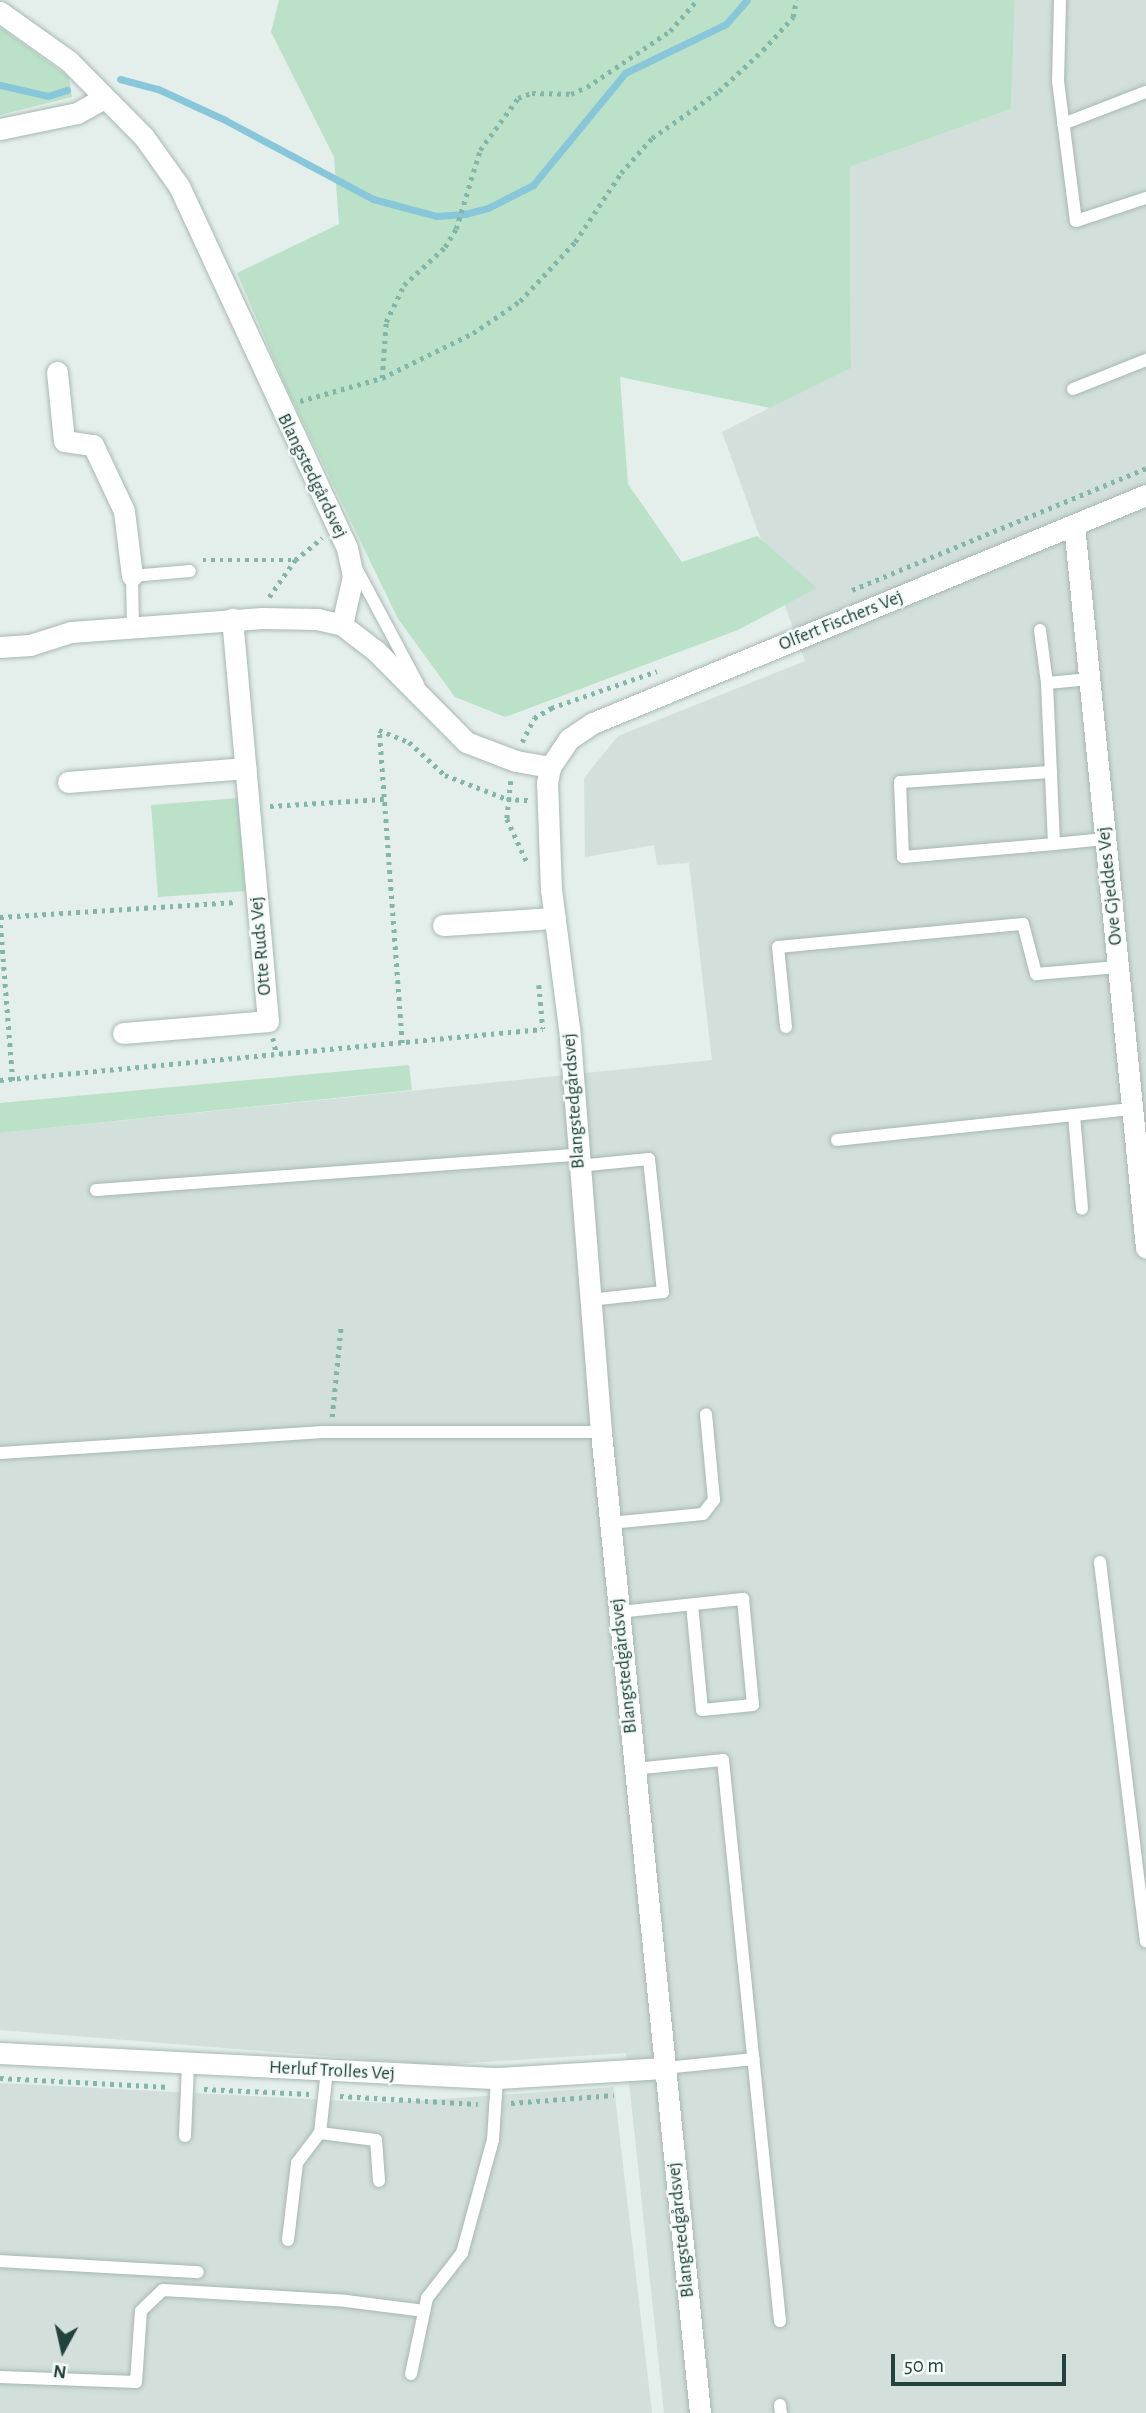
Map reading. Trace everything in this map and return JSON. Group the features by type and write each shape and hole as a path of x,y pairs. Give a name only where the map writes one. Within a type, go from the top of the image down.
{"street":[{"name":"Blangstedgårdsvej","path":"0,12 69,61 158,153 179,186 279,407 347,548 353,576 342,625"},
{"path":"0,128 77,113 104,98"},
{"path":"57,372 64,441 93,444 124,510 131,576"},
{"name":"Olfert Fischers Vej","path":"550,767 569,739 593,723 1146,495"},
{"name":"Ove Gjeddes Vej","path":"1074,525 1132,1109 1142,1155 1146,1247"},
{"path":"0,647 30,645 71,632 232,619 317,619 342,625 395,667 466,743 516,761 550,767"},
{"name":"Otte Ruds Vej","path":"123,1033 268,1021 232,619"},
{"name":"Blangstedgårdsvej","path":"550,767 547,801 555,918 569,1028 601,1432 700,2413"},
{"path":"68,782 245,768"},
{"path":"443,925 555,918"},
{"name":"Herluf Trolles Vej","path":"0,2053 498,2078 664,2068"}],"lane":[{"path":"1060,0 1058,81 1076,220 1146,198"},
{"path":"1063,124 1146,92"},
{"path":"1073,389 1146,360"},
{"path":"347,548 373,604 431,706"},
{"path":"133,627 131,576 190,571"},
{"path":"1040,630 1047,683 1054,844"},
{"path":"1047,683 1090,678"},
{"path":"1051,772 900,782 903,857 1105,839"},
{"path":"786,1027 778,947 1023,924 1036,974 1118,967"},
{"path":"837,1140 1132,1109"},
{"path":"1073,1115 1082,1209"},
{"path":"96,1190 649,1159 663,1292 589,1300"},
{"path":"610,1523 702,1514 714,1500 706,1414"},
{"path":"0,1453 331,1432 601,1432"},
{"path":"1100,1562 1146,1941"},
{"path":"619,1612 691,1605 743,1600 753,1705 702,1710 691,1605"},
{"path":"634,1769 723,1760 780,2321"},
{"path":"664,2068 754,2059"},
{"path":"185,2136 188,2063"},
{"path":"288,2240 297,2164 320,2133 327,2071"},
{"path":"411,2374 427,2298 462,2253 493,2140 498,2078"},
{"path":"320,2133 376,2140 379,2181"},
{"path":"0,2261 198,2272"},
{"path":"0,2377 136,2382 141,2311 163,2290 346,2301 424,2311"}],"path":[{"path":"382,377 386,322 404,285 445,247 456,229 480,150 518,98 532,93 571,94 587,86 670,31 697,0"},
{"path":"279,407 382,377 473,332 520,301 575,242 621,173 652,138 719,91 763,50 793,16 796,0"},
{"path":"262,618 265,603 295,560 308,546 338,528"},
{"path":"190,571 199,560 267,556 295,560"},
{"path":"402,1043 379,730 409,742 445,775 507,799 547,801"},
{"path":"249,807 384,799"},
{"path":"13,1080 0,916 257,900"},
{"path":"0,1080 569,1028"},
{"path":"331,1432 341,1326"}],"shaded area":[{"path":"1015,0 1146,0 1146,2413 664,2413 626,2053 437,2065 0,2030 0,1133 712,1060 689,863 657,865 654,845 585,857 584,778 618,736 805,661 722,432 851,367 850,167 1011,109"},
{"path":"0,2083 386,2103 614,2087 652,2413 0,2413"}],"green space":[{"path":"279,0 1015,0 1011,109 850,167 851,368 770,408 620,377 628,484 682,562 757,536 817,588 738,630 505,717 455,697 398,619 285,385 237,273 339,224 334,157 271,32"},
{"path":"0,27 69,77 72,97 0,115"},
{"path":"238,798 245,891 158,897 151,805"},
{"path":"409,1065 412,1090 0,1133 0,1103"}],"waterway":[{"path":"120,79 158,89 225,120 373,199 436,216 465,214 488,208 533,185 625,73 726,24 747,0"},
{"path":"0,85 48,96 67,90"}]}
